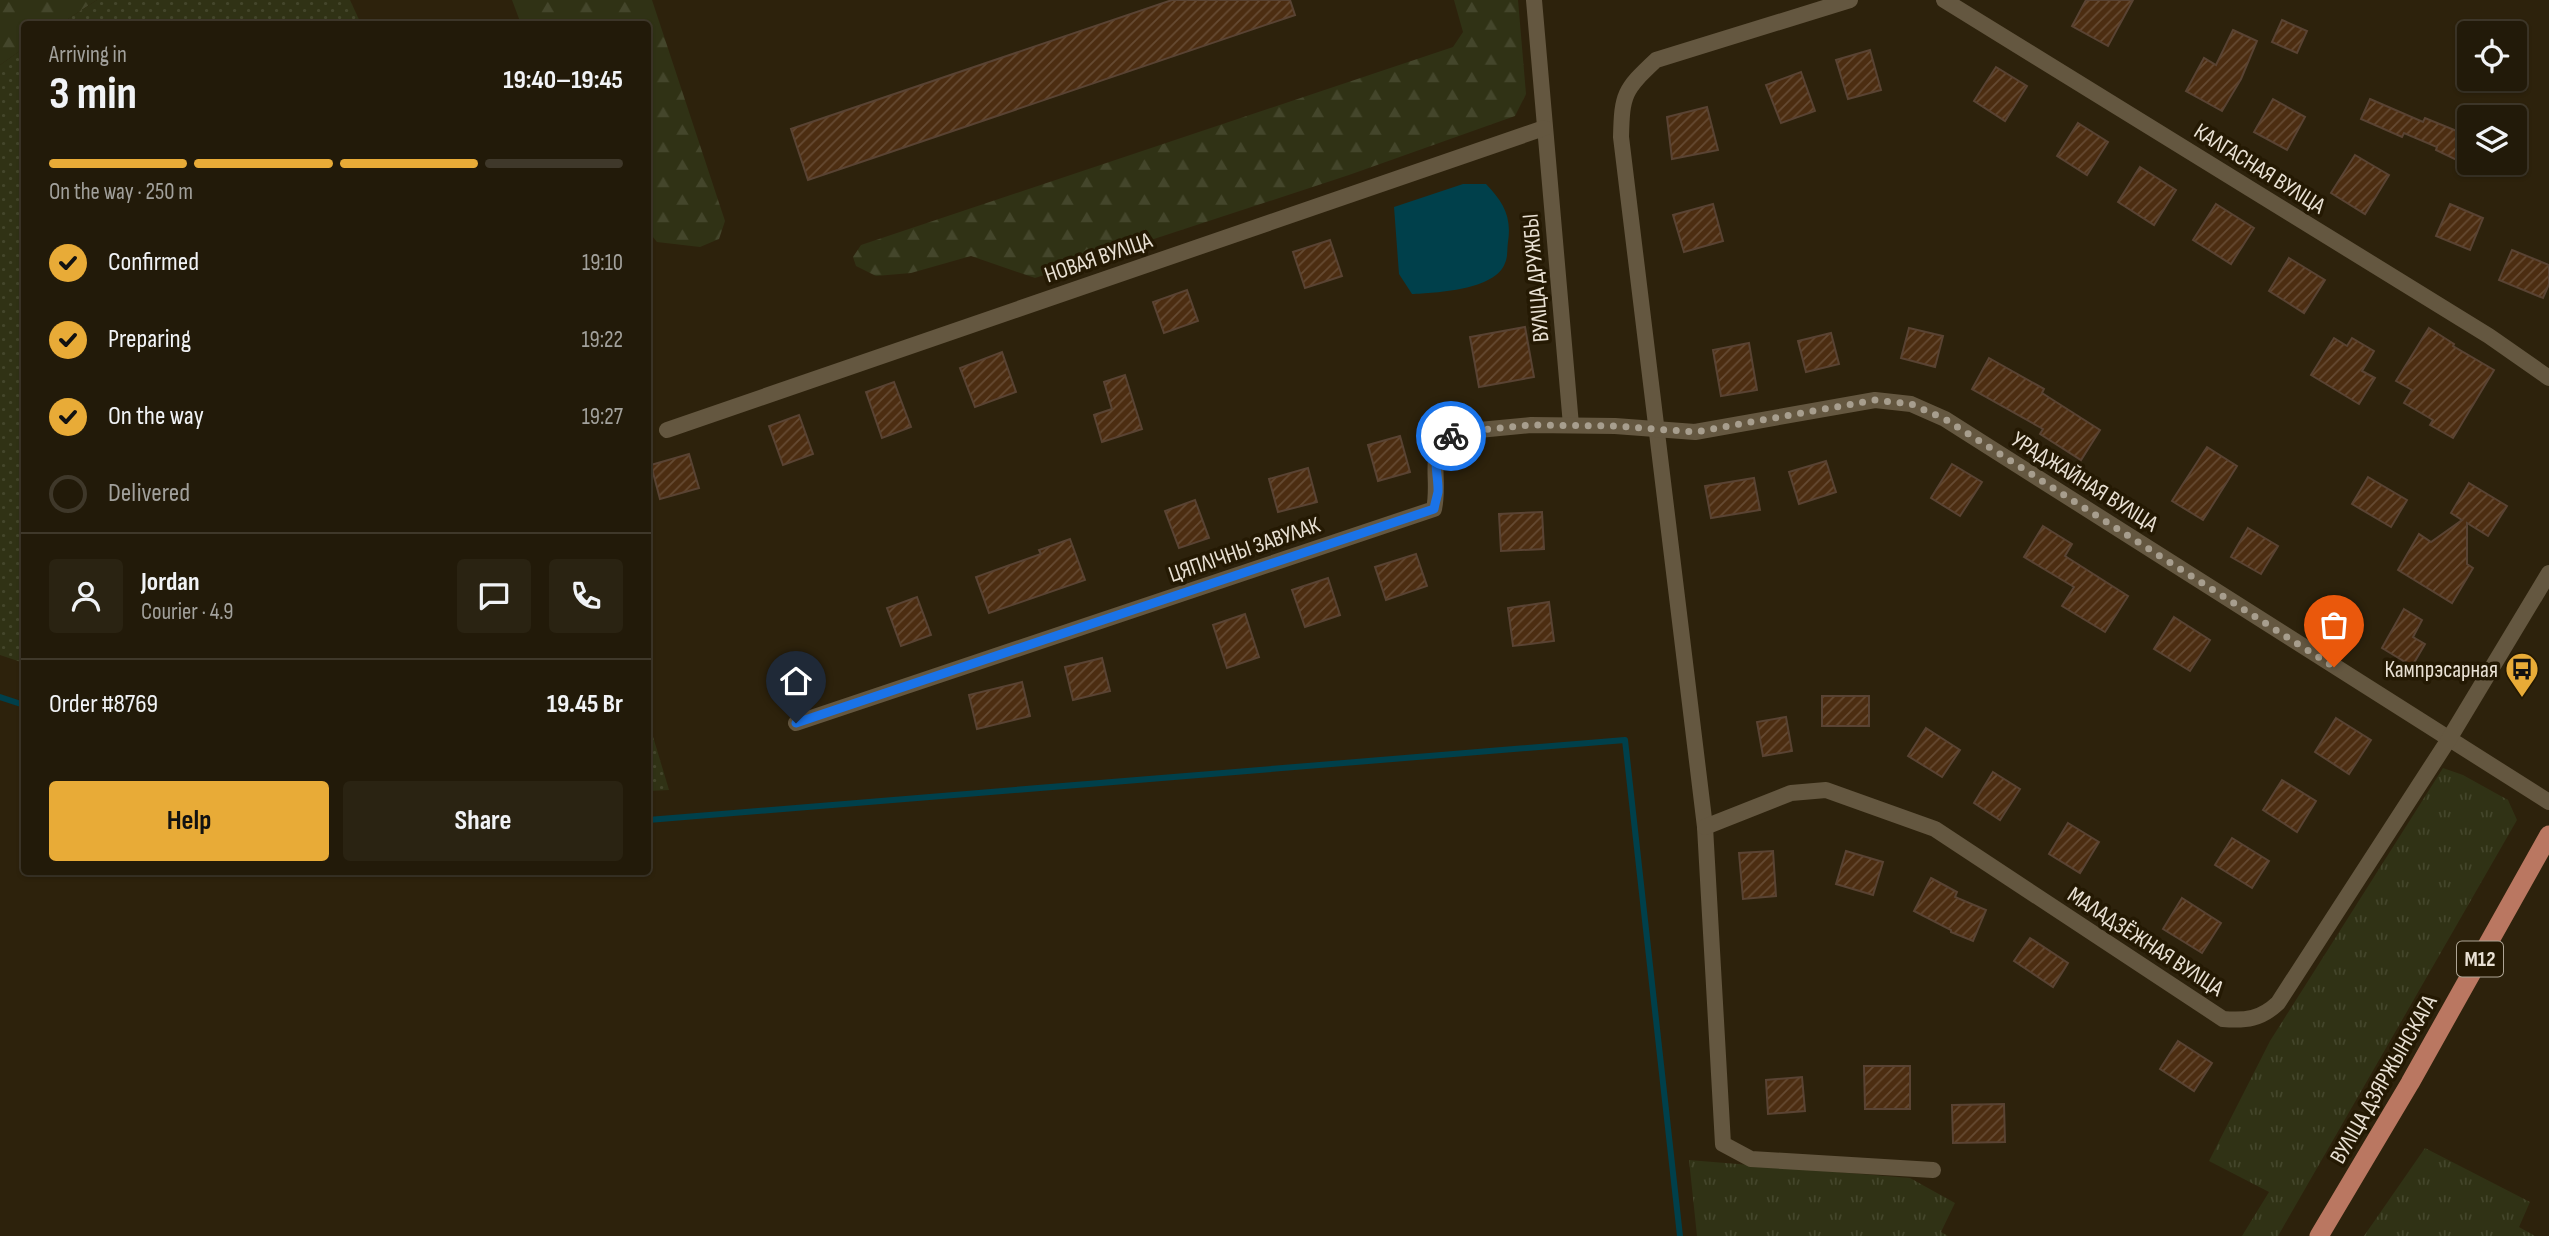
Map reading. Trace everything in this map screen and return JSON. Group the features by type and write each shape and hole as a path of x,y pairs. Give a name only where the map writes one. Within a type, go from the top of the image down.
{"main road":[{"name":"ВУЛІЦА ДЗЯРЖЫНСКАГА","path":"2319,1236 2410,1083 2549,835"}],"street":[{"name":"ВУЛІЦА ДРУЖБЫ","path":"1534,0 1571,425"},
{"path":"1850,0 1656,60 1633,82 1622,104 1620,137 1705,827 1723,1144 1751,1159 1933,1170"},
{"name":"КАЛГАСНАЯ ВУЛІЦА","path":"1944,0 2489,336 2549,378"},
{"name":"НОВАЯ ВУЛІЦА","path":"667,430 1544,128"},
{"name":"УРАДЖАЙНАЯ ВУЛІЦА","path":"1657,430 1695,432 1875,400 1911,404 1945,419 2549,802"},
{"name":"ЦЯПЛІЧНЫ ЗАВУЛАК","path":"796,723 1434,509 1438,492 1435,456 1438,445 1458,432 1531,425 1657,430"},
{"name":"МАЛАДЗЁЖНАЯ ВУЛІЦА","path":"1705,827 1791,793 1826,790 1935,829 2223,1019 2253,1019 2266,1014 2278,1003 2449,739 2549,573"}],"green space":[{"path":"0,0 97,0 65,21 21,21 21,50 0,65"},
{"path":"97,0 350,0 360,21 65,21"},
{"path":"512,0 652,0 725,221 719,239 700,247 657,242 651,235 651,21 520,21"},
{"path":"1454,0 1518,0 1526,94 1515,116 1349,175 1035,278 971,256 911,273 876,276 856,266 853,257 861,245 1453,47 1463,32"},
{"path":"21,50 21,662 0,655 0,65"},
{"path":"651,730 669,790 651,791"},
{"path":"2443,768 2463,775 2508,800 2517,820 2278,1236 2242,1236 2269,1192 2209,1161 2270,1041"},
{"path":"2425,1148 2530,1202 2519,1227 2535,1236 2364,1236"},
{"path":"1689,1160 1910,1178 1955,1203 1941,1232 1948,1236 1697,1236"}],"water":[{"path":"1463,184 1486,184 1505,210 1509,233 1505,263 1490,279 1478,284 1449,291 1412,294 1399,274 1394,207"}],"building":[{"path":"1172,0 1290,0 1295,15 808,180 791,129"},
{"path":"2086,0 2133,0 2108,46 2072,26"},
{"path":"2282,20 2307,31 2297,53 2272,42"},
{"path":"2233,30 2257,41 2241,79 2222,111 2186,91 2204,58 2216,65"},
{"path":"1870,50 1881,90 1848,99 1836,60"},
{"path":"1996,67 2027,86 2005,121 1974,101"},
{"path":"1801,72 1815,111 1781,123 1766,85"},
{"path":"2273,99 2305,117 2287,150 2254,132"},
{"path":"2370,99 2423,122 2425,118 2457,131 2457,160 2436,150 2437,147 2404,133 2402,137 2361,119"},
{"path":"1707,107 1718,150 1672,159 1667,117"},
{"path":"2078,123 2108,142 2087,175 2057,156"},
{"path":"2355,155 2389,175 2365,214 2331,193"},
{"path":"2140,167 2176,190 2154,225 2118,202"},
{"path":"1713,204 1723,241 1684,252 1673,215"},
{"path":"2216,204 2254,228 2231,264 2193,240"},
{"path":"2450,204 2483,218 2470,250 2436,236"},
{"path":"1330,240 1342,276 1305,288 1293,252"},
{"path":"2512,250 2549,265 2549,284 2543,298 2499,280"},
{"path":"2289,258 2325,280 2304,313 2269,291"},
{"path":"1187,290 1198,321 1164,333 1153,302"},
{"path":"1525,327 1534,377 1479,387 1470,337"},
{"path":"1909,328 1943,336 1935,367 1901,358"},
{"path":"2429,328 2494,370 2453,438 2430,425 2433,420 2404,403 2412,390 2396,381"},
{"path":"1831,333 1839,364 1806,372 1798,341"},
{"path":"2334,338 2347,346 2352,338 2374,351 2362,371 2375,378 2359,404 2311,375"},
{"path":"1749,343 1757,390 1721,396 1713,350"},
{"path":"1002,352 1016,392 975,407 960,368"},
{"path":"1989,358 2044,389 2042,393 2100,430 2081,460 2040,434 2043,429 1972,389"},
{"path":"1125,375 1142,429 1102,442 1094,415 1112,409 1104,382"},
{"path":"894,382 911,427 882,438 866,392"},
{"path":"799,415 813,454 783,465 769,426"},
{"path":"1400,436 1410,472 1378,481 1368,445"},
{"path":"2207,447 2237,466 2203,520 2172,501"},
{"path":"689,454 699,488 660,499 651,465"},
{"path":"1826,461 1836,492 1799,504 1789,472"},
{"path":"1952,464 1982,482 1960,516 1931,498"},
{"path":"1308,468 1317,502 1278,512 1269,479"},
{"path":"2368,477 2407,500 2391,527 2352,504"},
{"path":"1754,478 1760,510 1711,518 1705,486"},
{"path":"2469,483 2507,506 2488,536 2467,523 2467,564 2473,568 2452,603 2398,570 2419,534 2431,542 2462,520 2451,513"},
{"path":"1195,500 1209,538 1179,548 1165,511"},
{"path":"1542,512 1544,549 1501,551 1499,514"},
{"path":"2043,526 2072,544 2065,556 2128,596 2105,632 2062,606 2074,587 2024,557"},
{"path":"2248,528 2278,546 2261,574 2231,557"},
{"path":"1070,539 1085,580 989,613 976,577 1041,554 1039,550"},
{"path":"1416,554 1427,586 1386,600 1375,567"},
{"path":"1328,578 1340,615 1305,627 1292,590"},
{"path":"917,597 931,635 901,646 887,608"},
{"path":"1549,602 1554,641 1513,646 1508,608"},
{"path":"2404,609 2422,620 2413,637 2425,644 2412,666 2382,648"},
{"path":"1245,614 1259,657 1227,668 1213,625"},
{"path":"2174,617 2210,640 2190,671 2154,649"},
{"path":"1102,658 1110,691 1073,700 1065,667"},
{"path":"1022,682 1030,716 977,729 969,695"},
{"path":"1822,696 1869,696 1869,726 1822,726"},
{"path":"1786,717 1792,751 1763,756 1757,722"},
{"path":"2336,718 2371,740 2349,774 2315,752"},
{"path":"1926,728 1960,750 1942,777 1908,756"},
{"path":"1993,772 2020,789 2000,820 1974,803"},
{"path":"2282,780 2316,801 2297,832 2263,810"},
{"path":"2068,823 2099,842 2080,873 2049,854"},
{"path":"2232,838 2269,861 2252,888 2215,865"},
{"path":"1773,851 1776,896 1743,899 1739,853"},
{"path":"1846,851 1883,862 1873,895 1836,884"},
{"path":"1931,878 1957,892 1955,897 1986,910 1973,941 1914,911"},
{"path":"2182,898 2221,923 2202,953 2163,929"},
{"path":"2030,938 2068,963 2053,987 2014,961"},
{"path":"2178,1041 2212,1063 2194,1091 2160,1069"},
{"path":"1864,1066 1910,1066 1910,1109 1865,1109"},
{"path":"1802,1077 1805,1111 1768,1114 1766,1080"},
{"path":"2004,1104 2005,1142 1953,1143 1952,1105"}],"waterway":[{"path":"0,697 21,704"},
{"path":"651,820 1625,740 1680,1236"}],"way so far":[{"path":"1451,436 1458,432 1531,425 1615,426 1695,432 1875,400 1911,404 1945,419 2334,667"}],"place":[{"name":"Кампрэсарная","path":"2522,699"}],"route":[{"path":"796,723 1434,509 1438,492 1435,456 1438,445 1451,436"}]}
